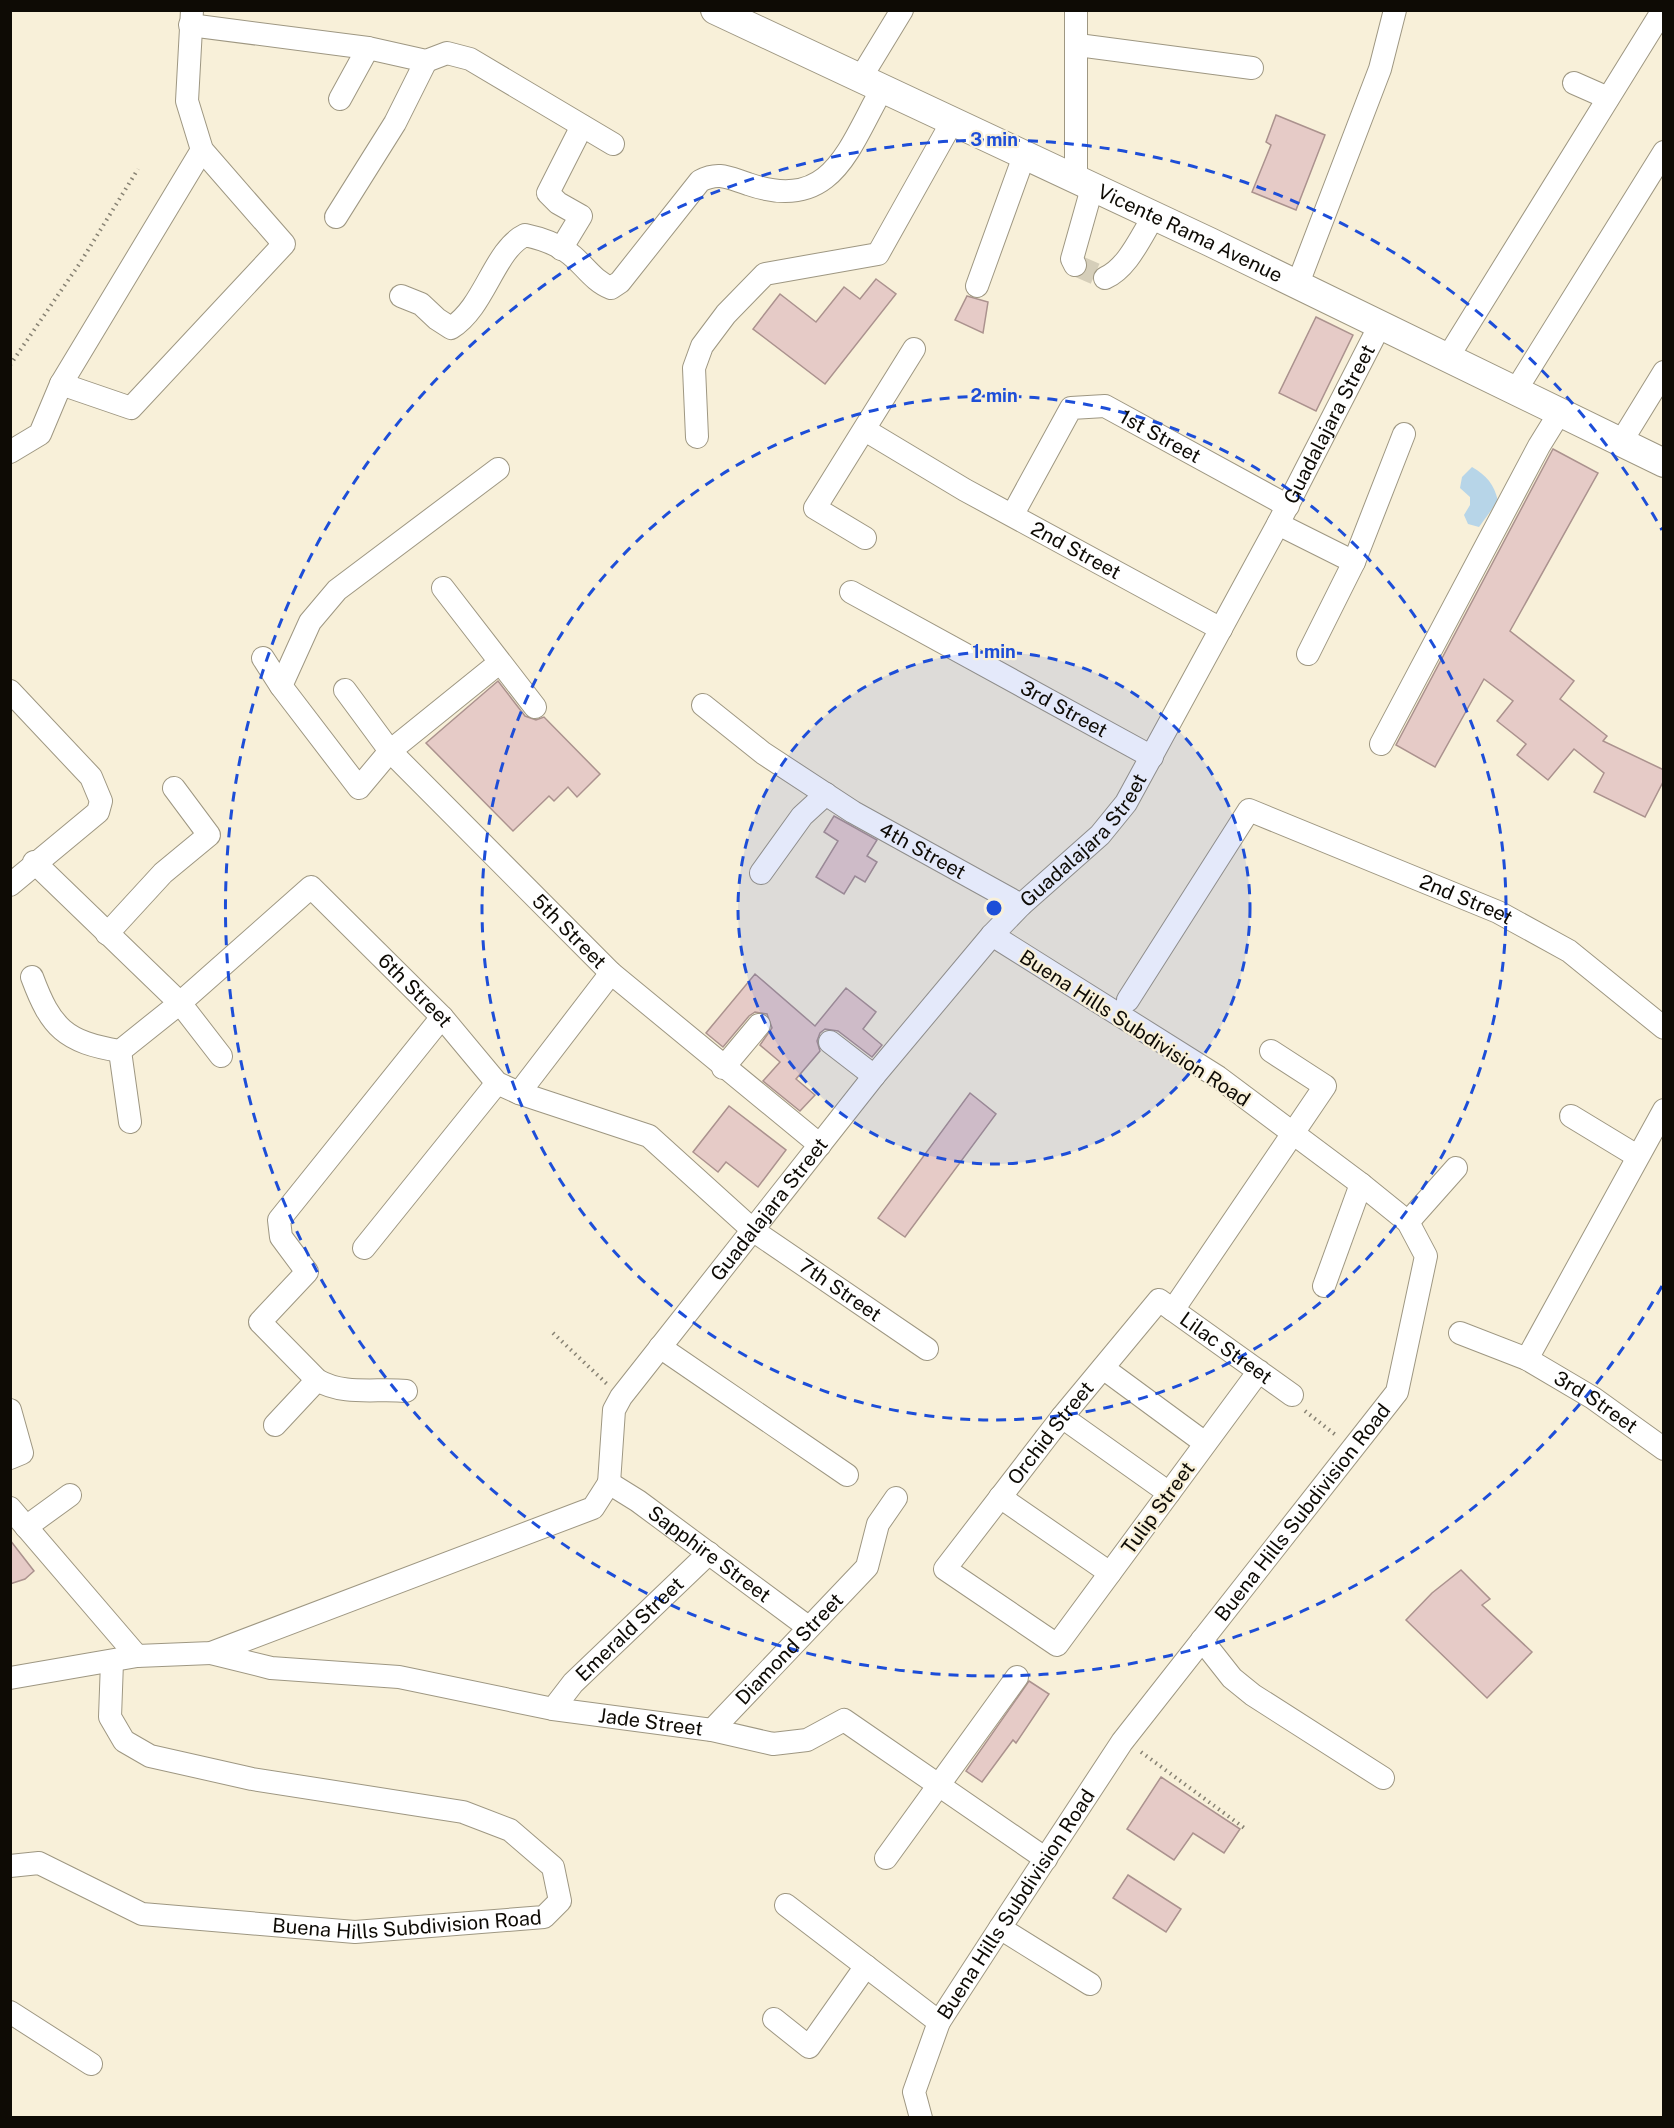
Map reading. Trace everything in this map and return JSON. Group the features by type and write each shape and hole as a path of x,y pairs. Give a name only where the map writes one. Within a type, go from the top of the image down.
{"main road":[{"name":"Vicente Rama Avenue","path":"715,10 1154,216 1664,463"}],"street":[{"path":"400,296 421,304 451,328 470,311 518,238 525,235 539,238 561,249 591,277 611,288 620,282 700,181 712,175 726,177 772,193 817,186 837,169 902,10"},
{"path":"1297,286 1380,69 1395,10"},
{"path":"1448,357 1663,10"},
{"path":"1074,11 1078,45 1084,184 1072,260 1075,266"},
{"path":"61,384 131,408 284,244 202,150 187,101 191,18 368,48 426,61 447,53 470,59 613,144"},
{"path":"1078,45 1252,68"},
{"path":"340,99 368,48"},
{"path":"336,217 395,123 426,61"},
{"path":"1574,83 1608,98"},
{"path":"697,437 694,368 702,346 726,314 765,274 878,254 952,122"},
{"path":"561,249 580,216 558,203 548,193 582,126"},
{"path":"10,452 40,434 61,384 202,150"},
{"path":"1516,390 1664,152"},
{"path":"977,286 1024,156"},
{"path":"1105,278 1113,275 1125,261 1154,216"},
{"name":"Guadalajara Street","path":"609,1484 614,1410 621,1397 754,1231 873,1076 992,935 1021,905 1100,835 1126,802 1283,515 1380,325"},
{"path":"865,538 814,508 914,349"},
{"path":"1621,442 1664,372"},
{"name":"1st Street","path":"1013,514 1071,408 1105,406 1283,515"},
{"path":"1381,744 1533,456 1560,412"},
{"name":"2nd Street","path":"865,430 932,468 965,490 1013,514 1221,629"},
{"path":"1308,654 1354,561 1404,434"},
{"path":"281,686 310,622 337,590 498,469"},
{"path":"1283,515 1354,561"},
{"path":"443,588 535,707"},
{"name":"3rd Street","path":"851,592 1152,757"},
{"path":"263,658 281,686 359,788 390,751 499,663"},
{"name":"5th Street","path":"345,690 390,751 610,973 723,1068 820,1145"},
{"path":"10,691 91,777 101,801 98,812 34,862 10,885"},
{"name":"4th Street","path":"703,705 763,753 853,812 1021,905"},
{"path":"107,934 163,873 209,835 174,788"},
{"path":"761,873 802,816 826,794"},
{"name":"2nd Street","path":"1128,1000 1249,810 1498,912 1569,951 1664,1028"},
{"path":"34,862 180,1003 221,1056"},
{"name":"6th Street","path":"120,1051 180,1003 311,887 442,1017 497,1083 519,1093 649,1136 754,1231"},
{"name":"Buena Hills Subdivision Road","path":"921,2118 914,2092 939,2022 1000,1928 1122,1742 1396,1392 1426,1256 1408,1222 1218,1077 992,935"},
{"path":"519,1093 610,973"},
{"path":"32,977 45,1011 56,1025 93,1047 120,1051 130,1122"},
{"path":"406,1391 382,1389 368,1392 329,1387 317,1380 260,1322 307,1272 281,1237 279,1220 442,1017"},
{"path":"723,1068 759,1025"},
{"path":"830,1042 873,1076"},
{"name":"Orchid Street","path":"1057,1646 945,1569 1062,1417 1103,1368 1166,1305 1325,1086 1271,1052"},
{"path":"364,1248 497,1083"},
{"path":"1527,1359 1664,1110"},
{"path":"1571,1116 1637,1156"},
{"path":"1408,1222 1456,1167"},
{"path":"1324,1286 1361,1184"},
{"name":"7th Street","path":"754,1231 927,1349"},
{"name":"Lilac Street","path":"1166,1305 1292,1395"},
{"name":"3rd Street","path":"1460,1333 1527,1359 1593,1398 1664,1449"},
{"path":"660,1347 847,1474"},
{"path":"1103,1368 1205,1443"},
{"name":"Tulip Street","path":"1057,1646 1259,1371"},
{"path":"275,1425 317,1380"},
{"path":"10,1410 22,1453 10,1458"},
{"path":"1062,1417 1169,1493"},
{"path":"10,1678 137,1656 211,1653 593,1508 609,1484"},
{"name":"Sapphire Street","path":"609,1484 638,1501 808,1627"},
{"path":"26,1527 70,1495"},
{"path":"1000,1497 1110,1573"},
{"name":"Diamond Street","path":"712,1730 867,1567 878,1524 896,1498"},
{"path":"10,1508 137,1656"},
{"name":"Emerald Street","path":"553,1709 573,1683 710,1553"},
{"path":"1202,1640 1232,1678 1253,1695 1383,1778"},
{"name":"Jade Street","path":"211,1653 271,1668 399,1677 553,1709 712,1730 773,1744 807,1740 844,1720 1046,1859"},
{"name":"Buena Hills Subdivision Road","path":"10,1866 39,1863 142,1914 355,1932 544,1917 560,1901 553,1867 510,1830 463,1812 252,1779 150,1756 124,1741 110,1717 112,1662"},
{"path":"886,1858 1017,1677"},
{"path":"786,1905 939,2022"},
{"path":"1000,1928 1090,1984"},
{"path":"774,2019 809,2047 866,1966"},
{"path":"10,2012 91,2064"}],"path":[{"path":"10,365 80,264 138,169"},
{"path":"554,1333 621,1397"},
{"path":"1292,1395 1299,1406 1342,1440"},
{"path":"1122,1742 1144,1754 1247,1830"}],"water":[{"path":"1472,467 1489,481 1498,501 1479,527 1468,524 1464,515 1470,505 1470,497 1460,488 1462,477"}],"building":[{"path":"1276,115 1325,135 1296,210 1252,192 1271,145 1266,142"},
{"path":"876,279 896,294 825,384 753,329 780,294 816,322 844,287 860,299"},
{"path":"967,296 988,302 983,333 955,320"},
{"path":"1316,317 1353,335 1316,411 1279,393"},
{"path":"1553,449 1598,473 1510,631 1574,681 1560,699 1607,736 1603,741 1664,770 1664,780 1645,817 1594,792 1604,773 1574,749 1548,780 1517,755 1526,744 1497,721 1513,701 1484,679 1435,767 1396,745"},
{"path":"498,681 525,716 536,720 544,717 600,774 577,797 568,787 554,801 549,796 513,831 426,743"},
{"path":"834,816 877,840 867,856 877,862 865,882 855,876 844,894 816,877 838,841 824,832"},
{"path":"755,974 815,1026 846,988 876,1012 863,1029 882,1045 872,1057 838,1031 825,1029 820,1033 817,1041 820,1051 796,1079 815,1095 800,1111 763,1081 780,1062 760,1045 772,1028 767,1014 755,1012 749,1016 723,1047 706,1033"},
{"path":"970,1093 996,1114 905,1237 878,1218"},
{"path":"729,1106 786,1150 758,1187 726,1162 718,1172 693,1152"},
{"path":"10,1540 34,1571 25,1579 10,1584"},
{"path":"1461,1570 1490,1599 1482,1605 1532,1652 1487,1698 1406,1620 1432,1593"},
{"path":"1029,1681 1049,1694 1016,1743 1013,1740 982,1782 966,1771"},
{"path":"1161,1777 1240,1829 1224,1853 1193,1833 1174,1860 1127,1829"},
{"path":"1128,1875 1181,1909 1166,1932 1113,1898"}],"tunnel":[{"path":"1075,265 1105,278"}]}
